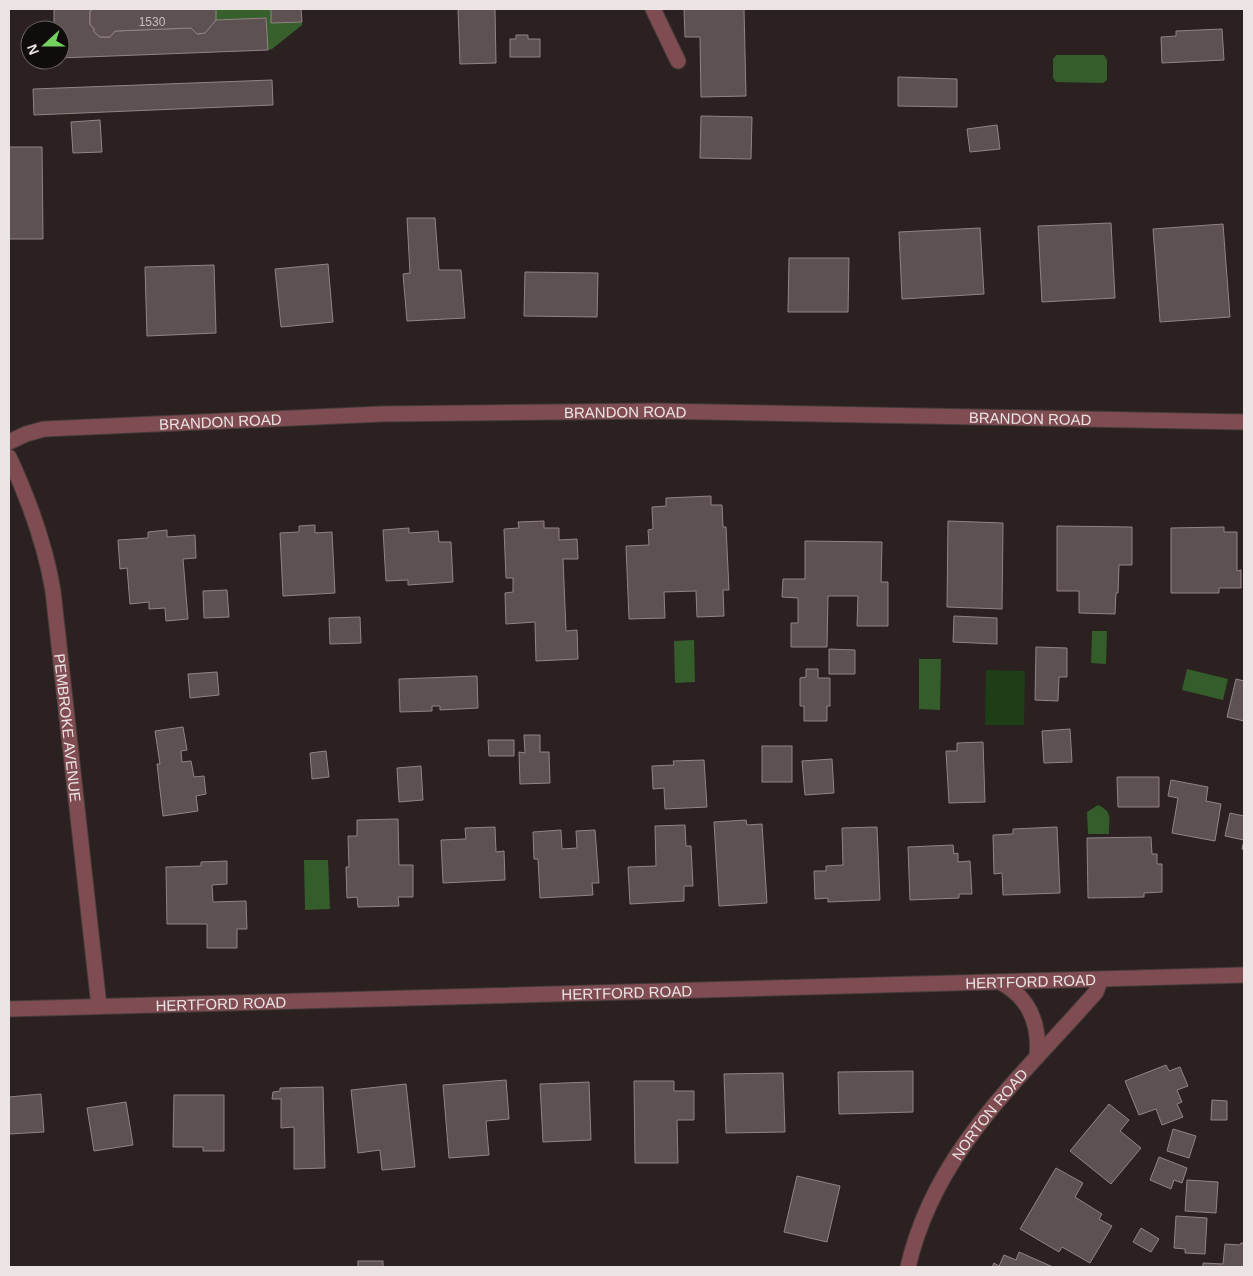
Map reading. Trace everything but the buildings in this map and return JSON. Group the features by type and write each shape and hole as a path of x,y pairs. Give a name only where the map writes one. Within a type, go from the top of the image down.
{"street":[{"path":"653,9 678,61"},
{"name":"BRANDON ROAD","path":"9,442 26,434 44,429 382,414 656,411 1244,422"},
{"name":"PEMBROKE AVENUE","path":"9,457 25,490 49,566 98,1006"},
{"name":"HERTFORD ROAD","path":"9,1009 1244,975"},
{"name":"NORTON ROAD","path":"908,1267 915,1241 930,1204 956,1157 990,1108 1096,992 1101,980"},
{"path":"1000,982 1016,991 1029,1010 1036,1029 1038,1046 1036,1057"}],"shaded area":[{"path":"216,9 271,9 272,23 302,22 302,25 272,49 268,50 266,18 216,20"},
{"path":"1056,55 1104,55 1107,60 1107,80 1103,83 1056,82 1053,78 1053,59"},
{"path":"1092,631 1107,631 1106,664 1091,663"},
{"path":"694,640 695,682 675,683 674,641"},
{"path":"919,659 941,659 940,710 919,709"},
{"path":"1187,669 1228,679 1223,700 1182,690"},
{"path":"986,670 1025,671 1024,725 985,725"},
{"path":"1098,805 1108,813 1109,834 1088,834 1087,812"},
{"path":"304,860 328,860 330,909 305,910"}]}
